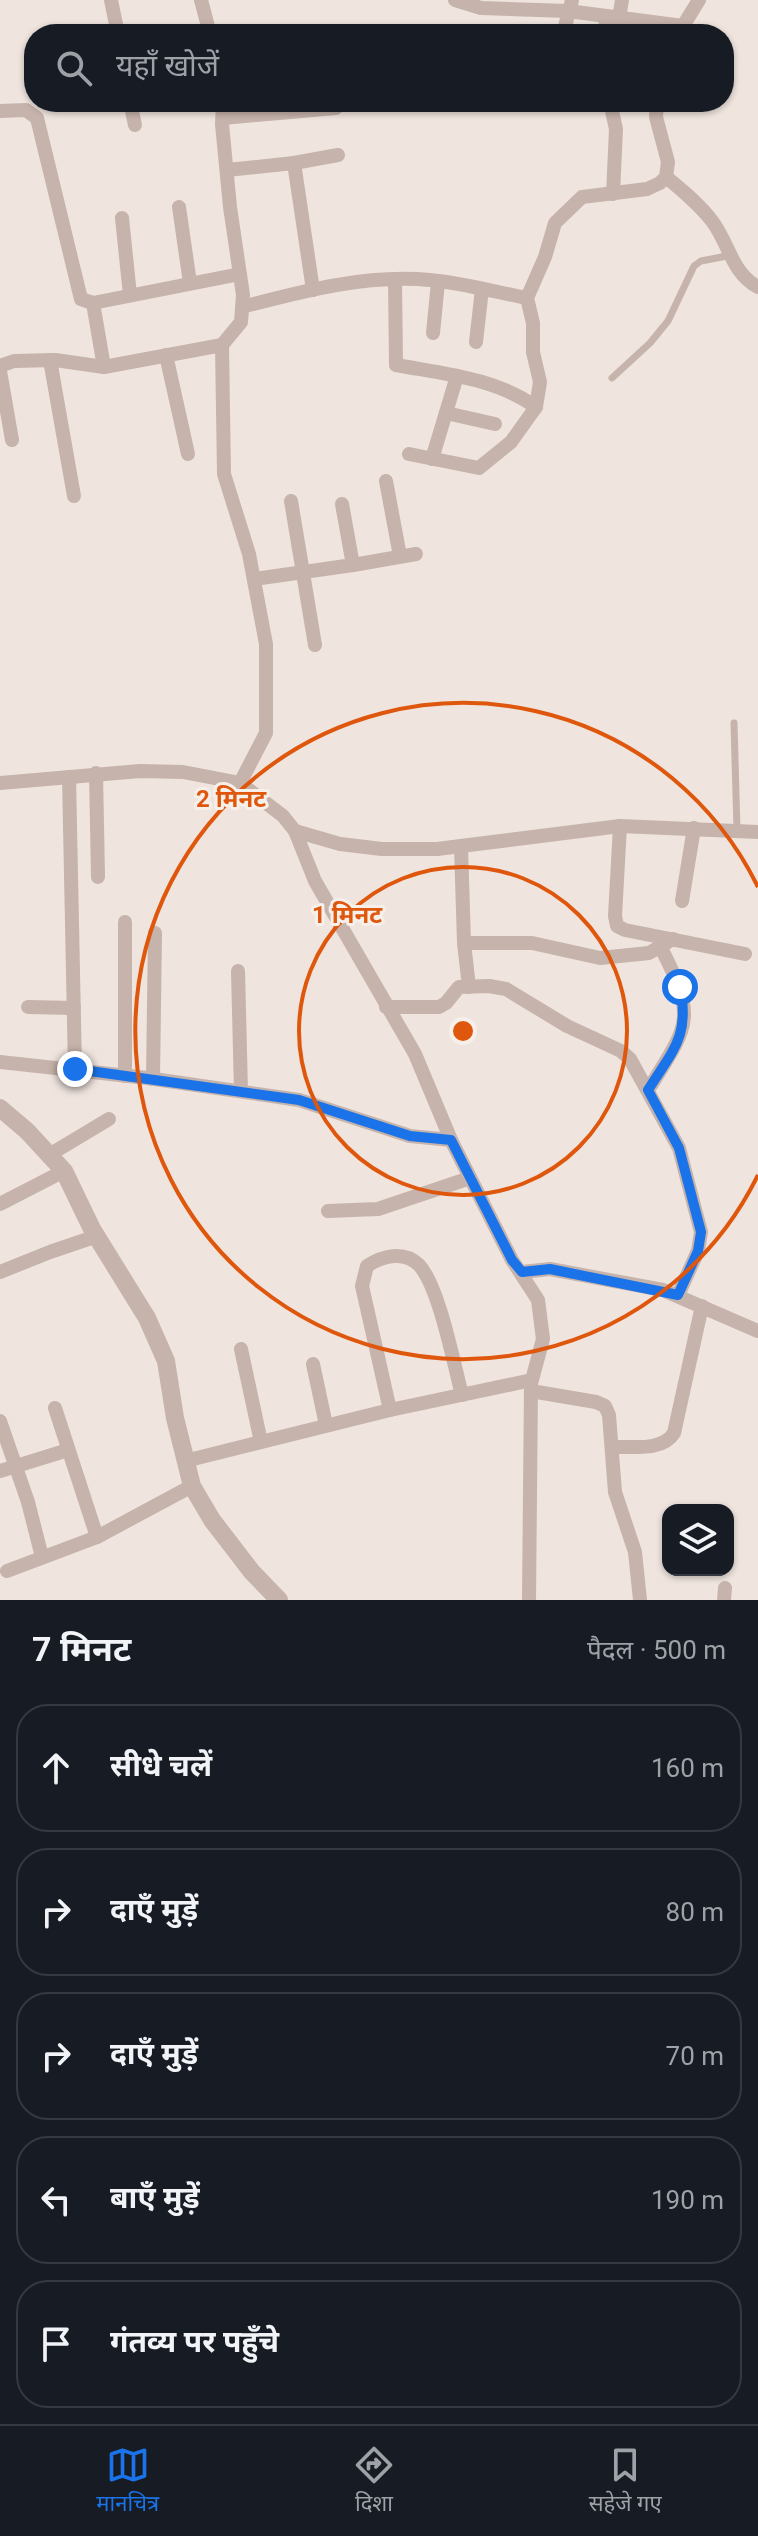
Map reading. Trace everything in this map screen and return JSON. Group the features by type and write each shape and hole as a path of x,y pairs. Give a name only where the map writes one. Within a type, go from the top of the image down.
{"street":[{"path":"111,0 116,24"},
{"path":"201,0 207,24"},
{"path":"455,0 481,4 570,6 650,24"},
{"path":"610,24 622,0"},
{"path":"685,24 699,0"},
{"path":"0,111 24,110"},
{"path":"29,112 37,118 81,299 93,303 240,274"},
{"path":"132,112 135,125"},
{"path":"12,440 0,369 14,361 50,360 104,367 222,345 241,322 240,274 223,112"},
{"path":"223,118 258,112"},
{"path":"612,112 616,129 613,194"},
{"path":"409,454 479,468 511,442 536,407 540,382 527,298 545,257 555,223 582,197 647,189 666,177 668,162 656,112"},
{"path":"227,170 338,155"},
{"path":"294,163 313,290"},
{"path":"666,177 712,221 744,280 758,287"},
{"path":"179,207 190,283"},
{"path":"122,218 130,295"},
{"path":"242,307 313,290 395,279 438,282 527,298"},
{"path":"395,279 396,365 479,379 536,407"},
{"path":"433,333 438,282"},
{"path":"476,342 482,289"},
{"path":"93,303 104,367"},
{"path":"222,345 224,474 249,554 266,644 266,733 240,783"},
{"path":"166,355 188,454"},
{"path":"50,360 74,496"},
{"path":"432,459 457,376"},
{"path":"446,413 495,424"},
{"path":"386,481 400,556"},
{"path":"291,501 315,645"},
{"path":"342,504 353,565"},
{"path":"254,579 416,554"},
{"path":"0,783 96,773 183,772 240,783 283,816 295,831 315,881 415,1054 451,1140 512,1260 538,1300 543,1339 531,1386 529,1600"},
{"path":"96,773 98,877"},
{"path":"69,777 75,1069"},
{"path":"295,831 340,844 382,849 437,849 620,826 758,832"},
{"path":"620,826 615,922 625,930 667,943 745,954"},
{"path":"682,901 694,828"},
{"path":"461,846 464,943 469,987"},
{"path":"125,922 125,1076"},
{"path":"153,1079 155,933"},
{"path":"464,943 532,943 600,958 649,953 667,943"},
{"path":"648,1090 679,1040 685,1022 680,987 667,943"},
{"path":"238,971 241,1091"},
{"path":"386,1007 439,1007 446,1003 455,989 489,986 506,989 567,1026 621,1051 630,1059 679,1148 701,1232 698,1251 678,1295"},
{"path":"28,1007 74,1008"},
{"path":"0,1062 75,1069 299,1100 410,1136 451,1140"},
{"path":"0,1108 64,1171 97,1236 147,1318 166,1361 192,1486 212,1520 279,1600"},
{"path":"49,1155 109,1119"},
{"path":"0,1204 64,1171"},
{"path":"328,1211 378,1209 470,1178"},
{"path":"0,1272 97,1236"},
{"path":"390,1410 362,1286 367,1266 390,1256 407,1257 419,1265 432,1287 462,1395"},
{"path":"522,1272 550,1269 678,1295 758,1331"},
{"path":"612,1447 659,1445 670,1440 702,1306"},
{"path":"241,1349 261,1442"},
{"path":"313,1364 326,1425"},
{"path":"185,1461 462,1395 531,1386 596,1402 605,1406 609,1415 615,1492 635,1552 640,1600"},
{"path":"55,1408 97,1537"},
{"path":"0,1421 42,1557"},
{"path":"0,1471 68,1450"},
{"path":"7,1571 97,1537 192,1486"}],"lane":[{"path":"612,378 650,343 668,321 694,266 701,261 732,255"},
{"path":"734,723 737,830"}],"route":[{"path":"75,1069 299,1100 410,1136 451,1140 512,1260 522,1272 550,1269 678,1295 698,1251 701,1232 679,1148 648,1090 683,1030 685,1012 680,987"}]}
